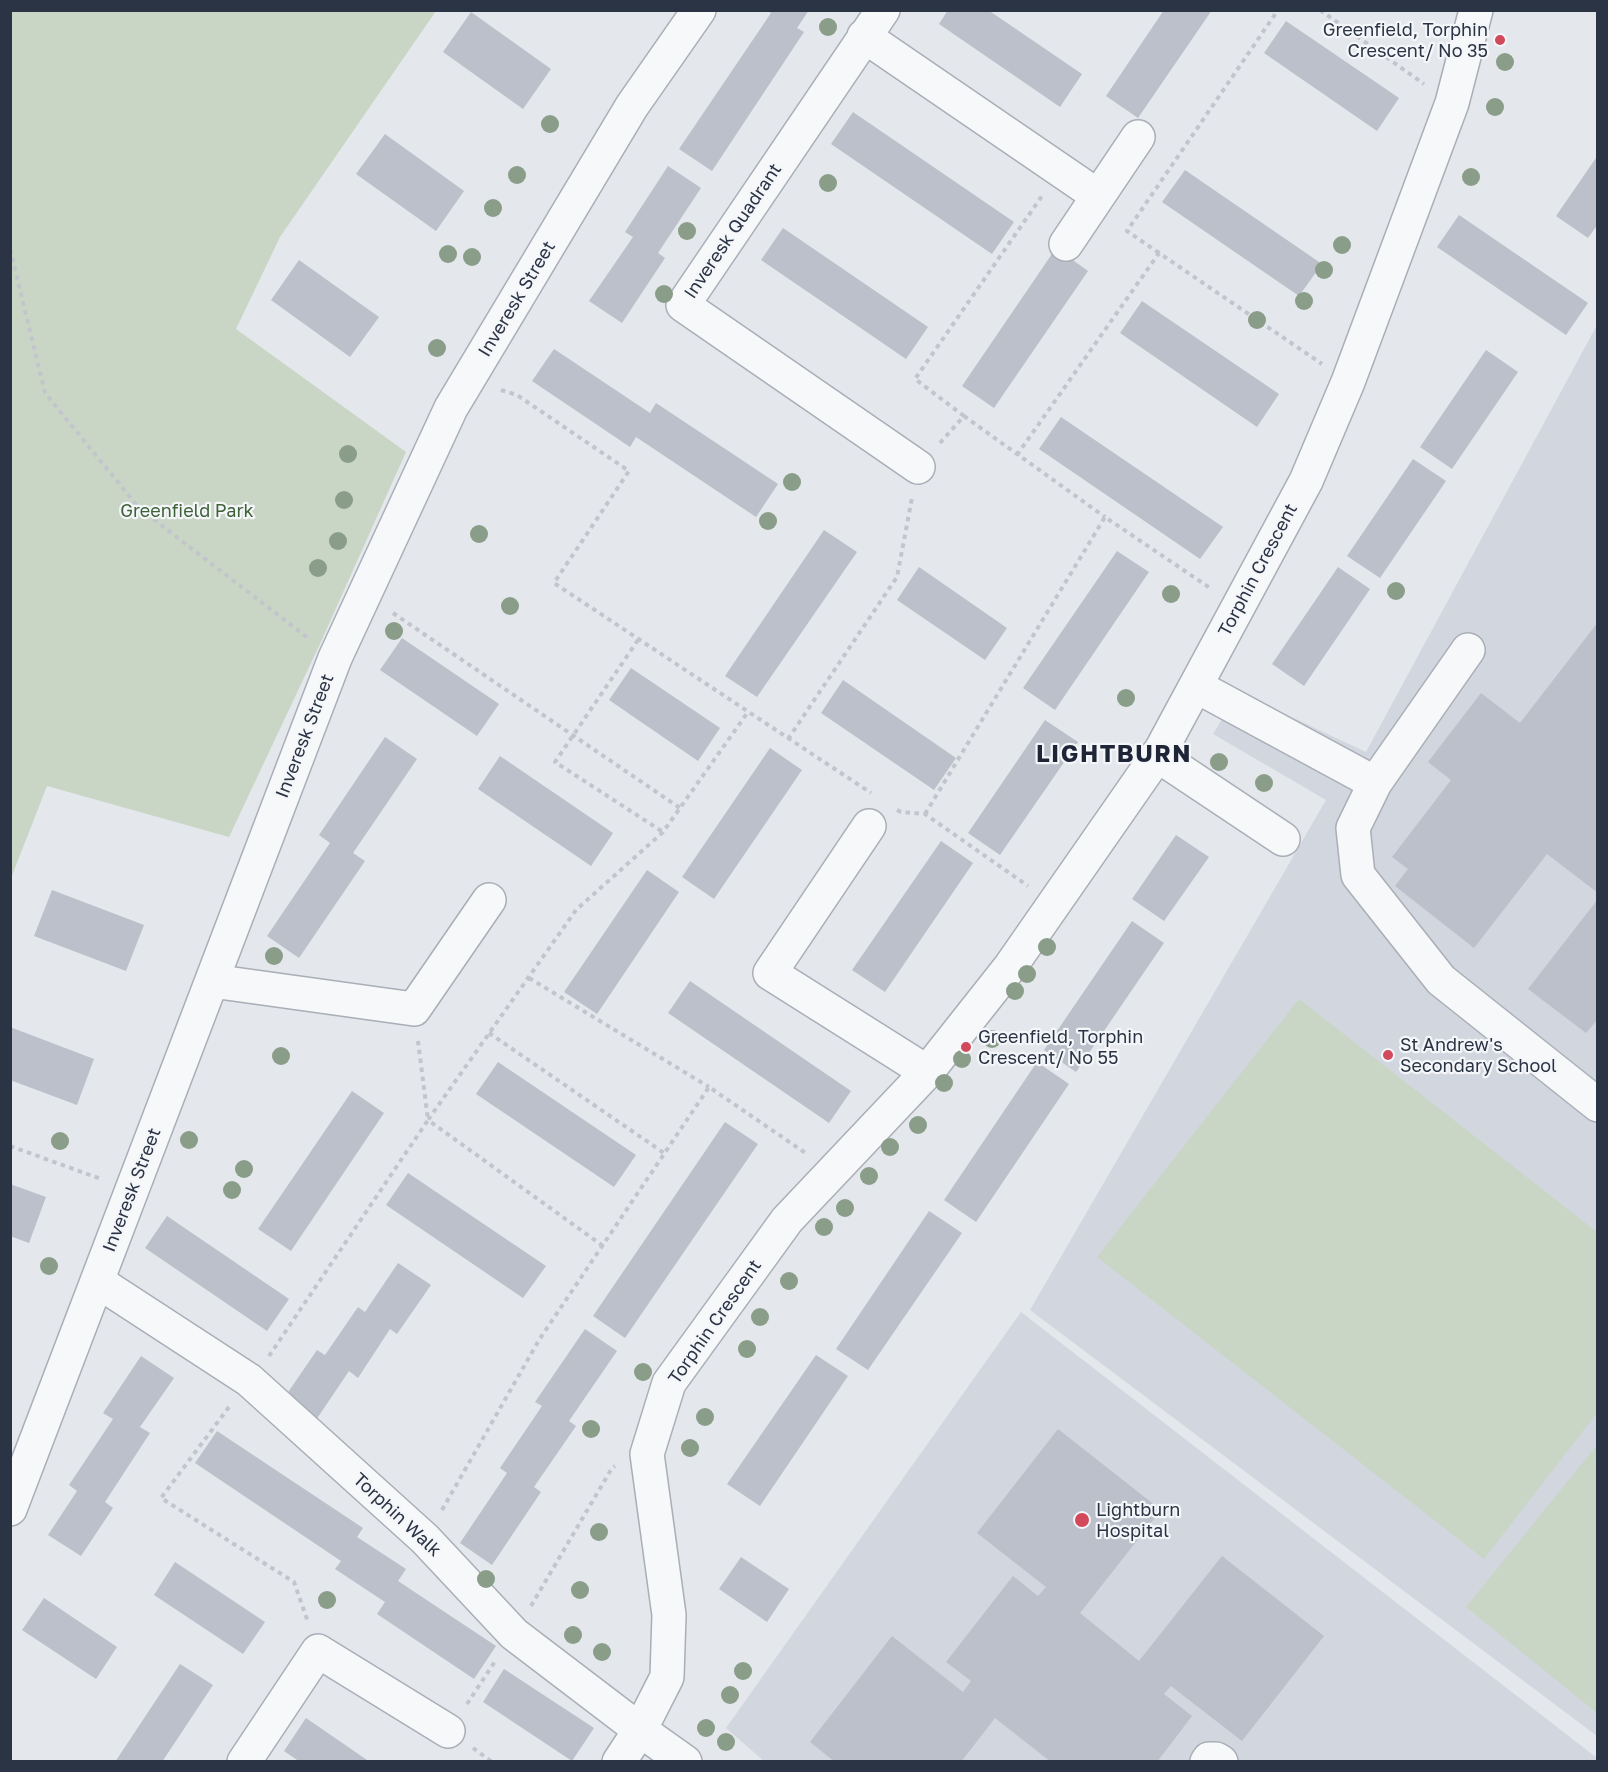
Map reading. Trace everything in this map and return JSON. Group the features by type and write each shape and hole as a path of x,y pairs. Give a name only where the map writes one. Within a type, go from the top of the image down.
{"street":[{"name":"Inveresk Street","path":"10,1509 335,658 451,408 632,106 699,10"},
{"name":"Inveresk Quadrant","path":"883,10 683,305 918,467"},
{"name":"Torphin Crescent","path":"619,1761 640,1730 667,1677 669,1615 647,1454 669,1383 787,1220 927,1072 1010,967 1157,755 1306,481 1348,382 1452,103 1476,10"},
{"path":"864,36 1098,196"},
{"path":"1066,244 1138,137"},
{"path":"1468,650 1375,783 1353,828 1359,875 1441,980 1598,1105"},
{"path":"1196,686 1375,783"},
{"path":"1157,755 1283,839"},
{"path":"880,816 770,974 927,1072"},
{"path":"212,981 414,1009 489,900"},
{"name":"Torphin Walk","path":"97,1281 249,1380 425,1539 514,1634 640,1730 686,1761"},
{"path":"244,1761 318,1651 448,1731"},
{"path":"1207,1761 1209,1759 1221,1761"}],"path":[{"path":"1278,10 1127,231 1348,382"},
{"path":"1320,10 1452,103"},
{"path":"1060,170 915,379 1105,518 1238,607"},
{"path":"10,249 45,393 139,508 335,658"},
{"path":"1017,455 1159,253"},
{"path":"469,380 517,395 628,471 554,583 873,794"},
{"path":"788,739 897,577 918,467 964,417"},
{"path":"925,814 1105,518"},
{"path":"365,595 680,808"},
{"path":"638,640 555,762 663,832"},
{"path":"318,1651 294,1582 161,1498 249,1380 259,1370 428,1120 576,910 663,832 748,712"},
{"path":"880,816 901,812 925,814 1054,903"},
{"path":"528,978 709,1087 833,1171"},
{"path":"414,1009 428,1120 603,1246"},
{"path":"489,1033 664,1153"},
{"path":"425,1539 539,1340 709,1087"},
{"path":"10,1146 132,1190"},
{"path":"448,1731 514,1634 612,1468 647,1454"}],"shaded area":[{"name":"St Andrew's Secondary School","path":"1597,325 1597,1736 1030,1310 1326,800 1213,734 1238,692 1366,752"},
{"name":"Lightburn Hospital","path":"1021,1312 1598,1761 765,1762 726,1728"}],"green space":[{"name":"Greenfield Park","path":"11,10 436,11 280,237 236,329 406,452 319,646 229,837 47,786 11,878"},
{"path":"1299,999 1597,1232 1597,1413 1484,1559 1097,1257"},
{"path":"1597,1445 1597,1713 1466,1607"}],"building":[{"path":"767,10 809,10 797,28 804,32 712,171 679,149 771,13"},
{"path":"948,10 988,10 1082,74 1060,107 939,24"},
{"path":"1164,10 1212,10 1138,118 1106,96"},
{"path":"471,12 551,69 523,109 443,52"},
{"path":"1286,21 1399,98 1377,131 1264,53"},
{"path":"853,112 1014,222 992,254 831,144"},
{"path":"385,134 464,191 436,231 356,174"},
{"path":"1598,155 1598,224 1588,238 1556,216"},
{"path":"668,166 701,188 658,253 665,258 622,323 589,301 633,237 625,232"},
{"path":"1185,170 1322,264 1299,296 1162,202"},
{"path":"1459,215 1588,303 1566,335 1437,247"},
{"path":"783,228 928,327 906,359 761,260"},
{"path":"1056,248 1088,271 994,408 962,386"},
{"path":"299,260 379,317 350,357 271,300"},
{"path":"1142,301 1279,394 1257,427 1120,333"},
{"path":"554,349 650,413 656,403 778,484 756,517 636,437 630,447 532,381"},
{"path":"1486,350 1518,372 1452,469 1420,447"},
{"path":"1061,417 1223,527 1200,559 1039,449"},
{"path":"1413,459 1446,481 1380,578 1347,556"},
{"path":"824,530 857,552 757,697 725,676"},
{"path":"1117,551 1149,572 1055,710 1023,688"},
{"path":"919,567 1007,628 985,660 897,600"},
{"path":"1338,567 1370,589 1304,686 1272,664"},
{"path":"1598,622 1598,893 1547,854 1474,948 1395,886 1408,869 1392,857 1451,780 1428,762 1481,693 1520,723"},
{"path":"402,638 499,704 477,736 380,670"},
{"path":"631,668 720,728 698,761 609,700"},
{"path":"843,680 956,758 934,790 821,713"},
{"path":"1045,720 1078,742 1000,855 968,833"},
{"path":"385,737 417,759 353,853 365,861 299,958 267,936 330,843 319,835"},
{"path":"770,748 802,770 714,899 682,877"},
{"path":"500,756 613,833 591,866 478,789"},
{"path":"1176,835 1209,857 1164,921 1132,899"},
{"path":"941,841 973,863 885,992 852,970"},
{"path":"647,870 679,892 597,1014 564,992"},
{"path":"52,890 144,925 126,971 34,936"},
{"path":"1598,899 1598,1019 1586,1033 1528,989"},
{"path":"1132,921 1164,943 1076,1072 1044,1050"},
{"path":"690,981 851,1091 829,1123 668,1013"},
{"path":"10,1027 94,1059 77,1105 10,1080"},
{"path":"498,1062 636,1155 614,1187 476,1094"},
{"path":"1037,1062 1069,1084 976,1222 944,1200"},
{"path":"352,1091 384,1113 291,1251 258,1229"},
{"path":"725,1122 758,1144 625,1338 593,1316"},
{"path":"408,1173 546,1266 523,1298 386,1205"},
{"path":"10,1184 46,1197 29,1243 10,1236"},
{"path":"929,1211 962,1233 868,1370 836,1349"},
{"path":"167,1216 289,1299 267,1331 145,1248"},
{"path":"398,1263 431,1285 397,1334 390,1329 358,1378 349,1371 316,1420 284,1398 317,1350 325,1355 358,1307 365,1312"},
{"path":"585,1329 617,1351 569,1421 576,1426 534,1487 541,1492 492,1565 460,1543 507,1473 500,1468 542,1406 535,1402"},
{"path":"816,1355 848,1376 760,1506 727,1484"},
{"path":"141,1356 174,1378 140,1427 150,1433 105,1502 113,1508 81,1556 48,1535 77,1491 69,1485 113,1419 103,1413"},
{"path":"1058,1429 1161,1510 1080,1613 1139,1661 1222,1556 1324,1636 1242,1741 1171,1686 1164,1694 1192,1716 1157,1762 1051,1762 995,1718 961,1762 835,1762 810,1742 892,1636 963,1692 971,1681 946,1662 1013,1576 1038,1596 1046,1587 977,1533"},
{"path":"217,1431 363,1528 357,1537 406,1569 398,1581 496,1646 474,1679 377,1614 385,1602 335,1569 341,1561 195,1463"},
{"path":"741,1557 789,1589 767,1622 719,1589"},
{"path":"175,1562 265,1622 243,1654 154,1595"},
{"path":"44,1598 117,1647 96,1679 22,1630"},
{"path":"180,1664 213,1685 162,1762 115,1762"},
{"path":"504,1669 594,1728 572,1761 483,1702"},
{"path":"306,1718 370,1762 300,1762 284,1751"}],"place":[{"name":"Greenfield, Torphin Crescent/ No 35","path":"1500,40"},
{"name":"Greenfield, Torphin Crescent/ No 55","path":"966,1047"},
{"name":"St Andrew's Secondary School","path":"1388,1055"},
{"name":"Lightburn Hospital","path":"1082,1520"}],"district":[{"name":"LIGHTBURN","path":"1114,754"}]}
